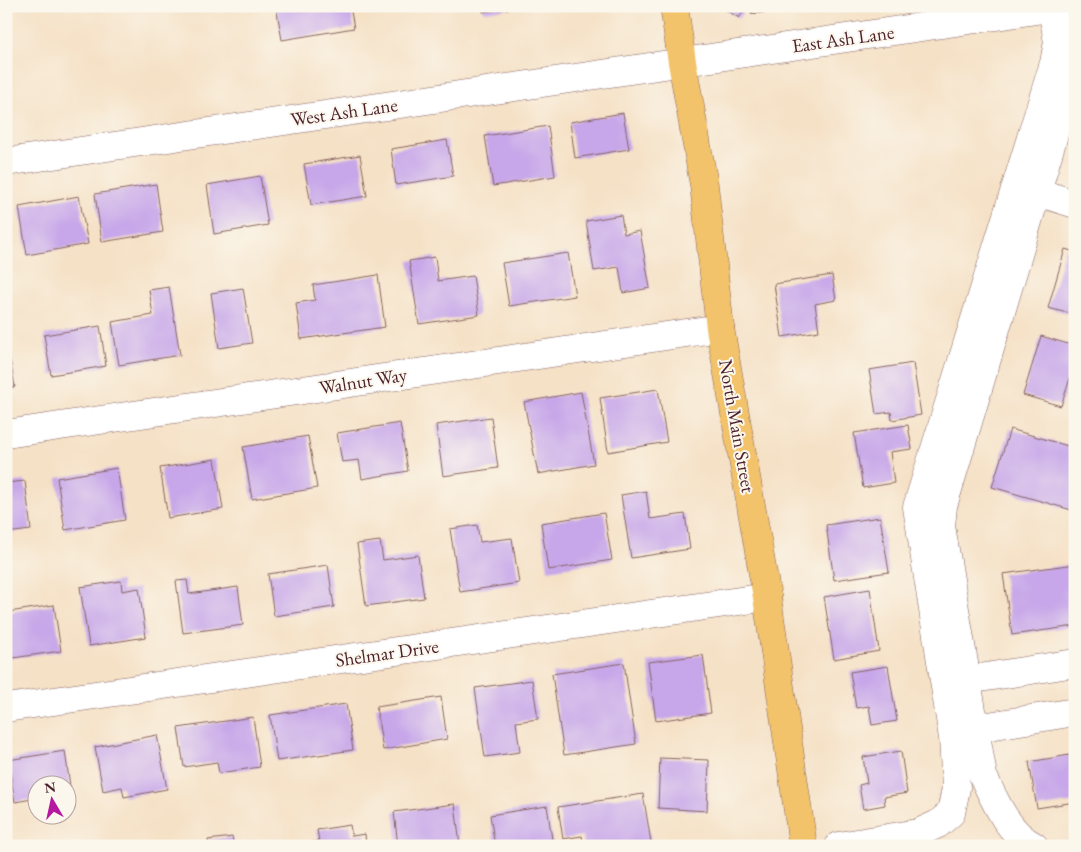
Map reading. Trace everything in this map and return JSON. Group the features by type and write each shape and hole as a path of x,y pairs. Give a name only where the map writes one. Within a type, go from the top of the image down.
{"main road":[{"name":"North Main Street","path":"674,6 704,185 720,328 767,597 803,846"}],"street":[{"name":"East Ash Lane","path":"682,62 1057,7"},
{"path":"839,846 918,833 938,824 951,813 956,788 953,738 917,507 1054,63 1058,42 1057,7"},
{"name":"West Ash Lane","path":"6,162 682,62"},
{"path":"1034,846 1016,832 997,806 983,776 941,526 943,506 1037,192 1063,144 1075,64"},
{"path":"1037,192 1075,204"},
{"name":"Walnut Way","path":"6,434 720,328"},
{"name":"Shelmar Drive","path":"6,708 767,597"},
{"path":"968,680 1075,663"},
{"path":"976,728 1075,712"}],"building":[{"path":"276,6 350,6 354,28 282,40"},
{"path":"482,6 521,6 521,7 483,12"},
{"path":"725,6 747,6 739,18 726,10"},
{"path":"756,6 809,6 809,7 751,14"},
{"path":"623,113 629,149 575,158 570,122"},
{"path":"548,126 555,176 493,186 485,136"},
{"path":"447,140 453,176 396,185 391,149"},
{"path":"360,155 367,196 311,205 304,164"},
{"path":"260,176 268,225 214,234 207,185"},
{"path":"156,184 163,232 102,242 95,194"},
{"path":"79,196 88,244 27,255 19,207"},
{"path":"621,215 624,234 640,231 650,288 623,293 619,267 594,271 586,221"},
{"path":"1065,249 1075,252 1075,315 1048,308"},
{"path":"568,253 575,296 509,306 502,263"},
{"path":"435,257 438,281 473,276 479,315 419,324 409,261"},
{"path":"378,275 385,327 301,339 296,303 315,300 313,285"},
{"path":"832,275 836,300 815,304 819,331 782,337 774,284"},
{"path":"169,287 180,355 119,365 112,322 153,315 149,290"},
{"path":"243,288 252,343 219,348 211,293"},
{"path":"100,326 106,366 51,375 44,335"},
{"path":"1041,336 1075,346 1075,363 1061,406 1023,395"},
{"path":"6,337 15,387 6,388"},
{"path":"913,363 921,415 892,420 891,412 876,414 869,370"},
{"path":"658,389 667,442 608,452 600,398"},
{"path":"581,392 594,464 538,474 524,402"},
{"path":"491,417 498,468 443,476 436,425"},
{"path":"400,423 408,471 362,479 359,460 342,462 337,433"},
{"path":"908,425 912,449 890,452 894,483 863,488 854,433"},
{"path":"1010,429 1075,448 1075,511 992,487"},
{"path":"308,436 317,488 252,499 243,447"},
{"path":"215,459 223,509 168,518 160,468"},
{"path":"117,468 125,520 65,530 57,478"},
{"path":"25,481 31,530 6,533 6,483"},
{"path":"646,491 650,519 685,514 690,549 631,558 621,495"},
{"path":"604,513 612,560 548,570 541,523"},
{"path":"880,517 889,572 834,580 826,525"},
{"path":"477,525 480,542 512,538 519,583 460,592 450,529"},
{"path":"380,541 383,560 418,555 424,598 366,606 357,544"},
{"path":"1075,564 1075,626 1012,635 1003,574"},
{"path":"328,565 334,607 274,616 268,574"},
{"path":"187,580 189,594 238,587 243,625 183,633 176,581"},
{"path":"121,581 122,591 139,588 146,637 89,646 80,587"},
{"path":"870,589 879,651 834,659 824,597"},
{"path":"6,600 9,612 54,605 61,651 6,659"},
{"path":"703,655 711,713 656,721 648,662"},
{"path":"624,663 636,744 564,755 552,674"},
{"path":"888,666 897,721 872,725 869,706 856,708 850,672"},
{"path":"532,680 538,719 516,722 520,752 485,757 475,688"},
{"path":"441,697 447,739 383,750 376,707"},
{"path":"346,704 353,750 277,761 270,715"},
{"path":"253,717 260,767 219,773 217,762 184,767 178,728"},
{"path":"157,735 167,789 124,797 122,787 103,791 95,747"},
{"path":"65,751 68,774 28,774 28,800 15,802 8,760"},
{"path":"901,751 907,793 884,797 885,805 863,809 859,785 867,783 863,757"},
{"path":"1075,754 1075,802 1037,808 1029,762"},
{"path":"660,758 709,760 707,811 658,808"},
{"path":"643,794 651,842 627,846 584,846 582,836 563,839 558,807"},
{"path":"455,804 460,846 398,846 394,812"},
{"path":"547,806 553,846 495,846 490,815"},
{"path":"350,825 352,836 365,834 366,846 301,846 301,844 319,841 317,830"},
{"path":"232,837 234,846 209,846 208,840"}]}
